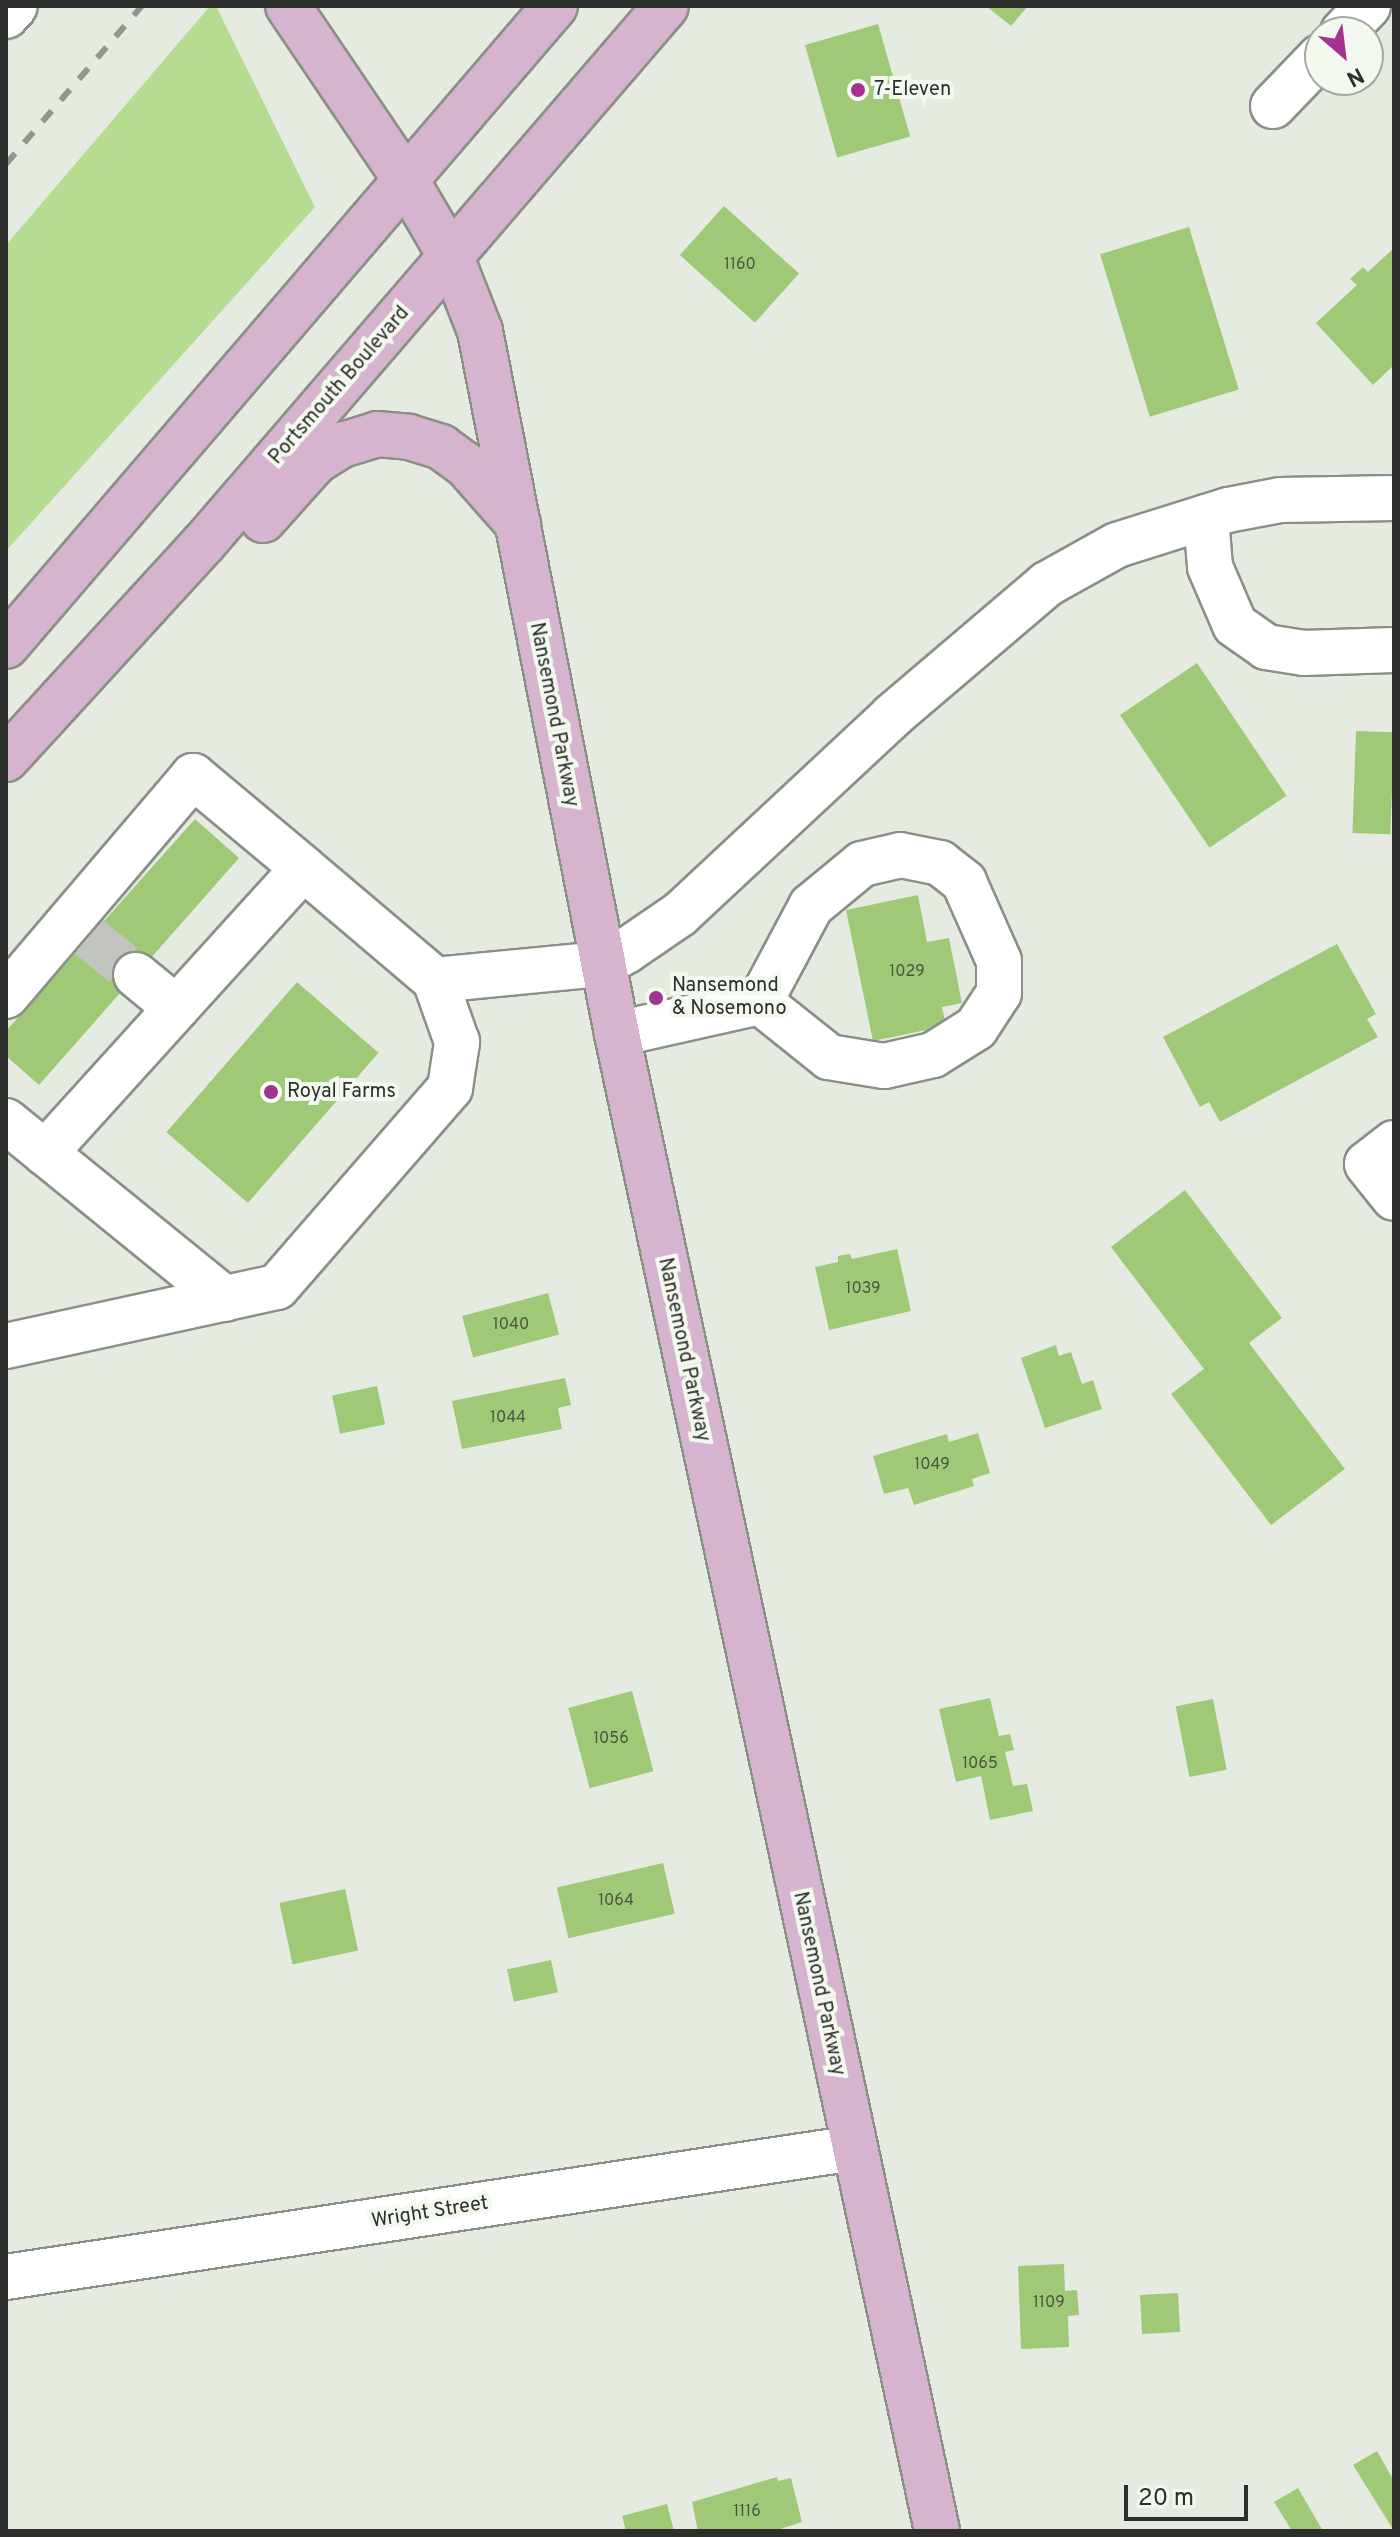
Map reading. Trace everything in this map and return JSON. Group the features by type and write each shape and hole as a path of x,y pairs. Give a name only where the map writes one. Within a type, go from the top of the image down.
{"main road":[{"name":"Nansemond Parkway","path":"288,6 406,180 451,257 480,331 494,387 602,964 937,2531"},
{"path":"6,646 555,6"},
{"name":"Portsmouth Boulevard","path":"6,759 451,257 666,6"},
{"path":"75,684 221,569 316,461 342,445 377,434 409,437 441,447 466,465 518,524"}],"street":[{"path":"6,16 15,6"},
{"path":"1273,106 1304,74"},
{"path":"435,980 602,964 680,914 892,716 1047,584 1117,545 1206,517 1281,500 1394,498"},
{"path":"1206,517 1210,567 1235,625 1266,647 1303,653 1394,650"},
{"path":"6,996 79,929 193,776 435,980 457,1042 450,1088 277,1287 6,1346"},
{"path":"617,1034 760,1002 811,906 862,864 900,855 940,863 964,882 999,961 999,993 976,1028 933,1055 884,1066 829,1057 760,1002"},
{"path":"45,1153 303,868"},
{"path":"136,975 176,1008"},
{"path":"6,1121 225,1299"},
{"path":"1394,1143 1367,1164 1394,1198"},
{"name":"Wright Street","path":"6,2277 854,2148"}],"green space":[{"path":"210,6 216,6 315,207 6,551 6,245"}],"building":[{"path":"986,6 1028,6 1011,26"},
{"name":"7-Eleven","path":"878,24 910,136 837,157 805,45"},
{"path":"724,206 799,274 755,323 680,255"},
{"path":"1189,227 1239,390 1150,417 1100,254"},
{"path":"1394,248 1394,365 1373,385 1316,323 1357,285 1350,279 1363,267 1368,272"},
{"path":"1197,663 1286,796 1209,848 1120,715"},
{"path":"1356,731 1394,732 1390,834 1352,833"},
{"path":"195,819 239,858 39,1085 6,1056 6,1031"},
{"path":"918,895 927,942 949,938 962,1003 942,1007 946,1026 873,1041 846,910"},
{"path":"1337,944 1376,1014 1367,1019 1378,1037 1220,1122 1209,1102 1200,1107 1163,1037"},
{"name":"Royal Farms","path":"297,982 379,1053 248,1203 166,1132"},
{"path":"1185,1190 1282,1318 1249,1343 1345,1469 1271,1525 1171,1394 1204,1369 1111,1247"},
{"path":"897,1249 911,1311 829,1330 815,1267 838,1262 838,1256 850,1254 852,1259"},
{"path":"548,1293 559,1335 473,1358 462,1316"},
{"path":"1056,1345 1059,1356 1071,1352 1082,1384 1093,1380 1102,1409 1045,1428 1021,1358"},
{"path":"565,1378 571,1405 558,1408 562,1429 462,1449 452,1401"},
{"path":"377,1386 385,1424 340,1434 332,1396"},
{"path":"978,1433 990,1473 972,1479 974,1486 914,1505 908,1488 884,1494 873,1456 947,1434 949,1442"},
{"path":"632,1691 653,1771 590,1788 568,1708"},
{"path":"990,1698 999,1736 1010,1734 1014,1750 1005,1752 1013,1786 1027,1784 1033,1811 990,1820 981,1776 956,1782 939,1709"},
{"path":"1213,1699 1227,1770 1189,1777 1176,1706"},
{"path":"663,1863 675,1914 568,1938 557,1888"},
{"path":"345,1889 358,1951 293,1965 279,1903"},
{"path":"551,1960 558,1992 514,2002 507,1969"},
{"path":"1064,2264 1065,2291 1077,2290 1079,2315 1068,2316 1069,2347 1021,2349 1018,2266"},
{"path":"1178,2293 1180,2332 1142,2334 1140,2295"},
{"path":"1377,2451 1394,2481 1394,2531 1353,2465"},
{"path":"777,2477 778,2481 791,2478 802,2522 774,2531 698,2531 692,2502"},
{"path":"1298,2488 1323,2531 1292,2531 1274,2502"},
{"path":"667,2504 674,2531 626,2531 622,2516"}],"tunnel":[{"path":"89,937 136,975"}],"railway":[{"path":"6,164 142,6"}],"place":[{"name":"7-Eleven","path":"858,90"},
{"name":"Nansemond & Nosemono","path":"656,998"},
{"name":"Royal Farms","path":"271,1092"}]}
